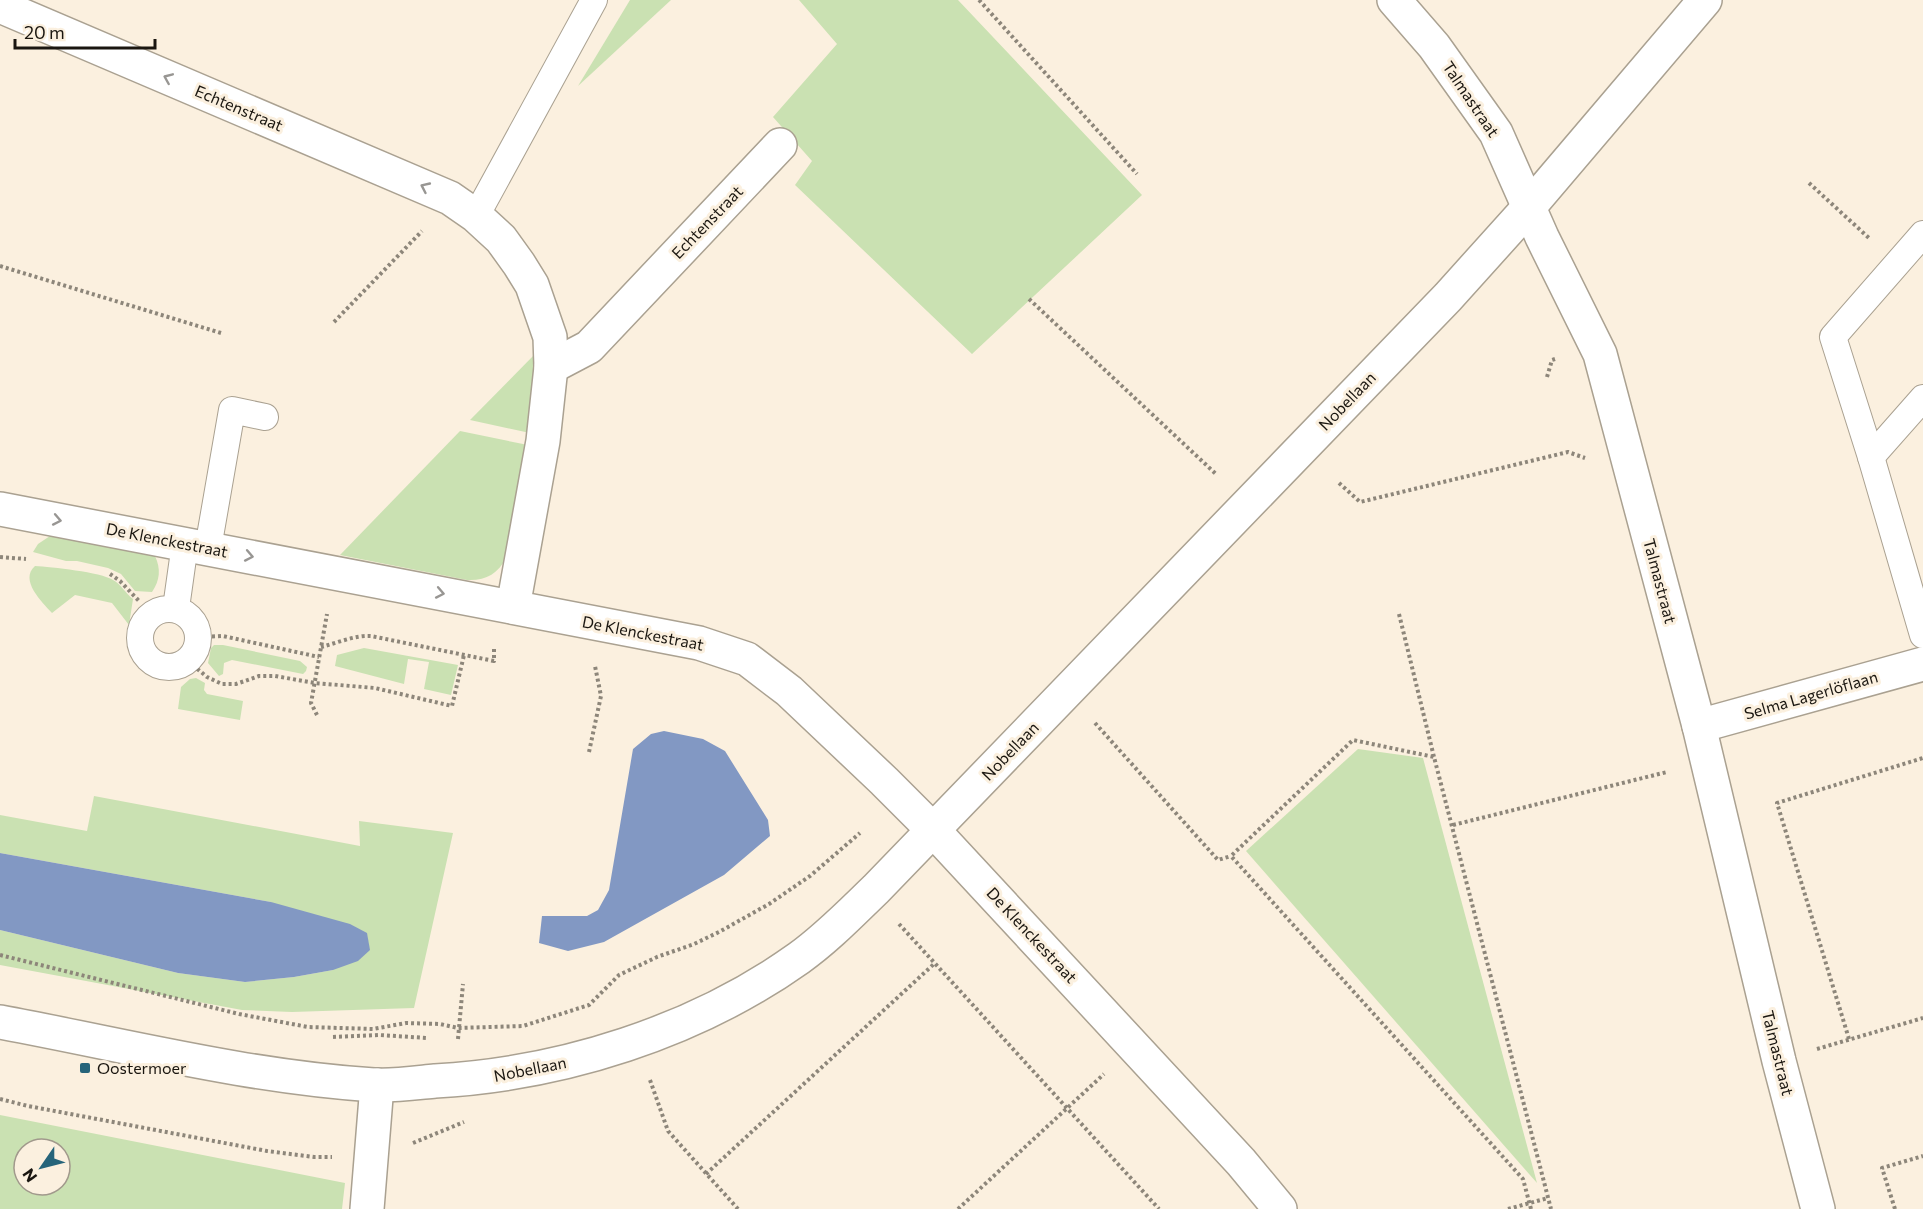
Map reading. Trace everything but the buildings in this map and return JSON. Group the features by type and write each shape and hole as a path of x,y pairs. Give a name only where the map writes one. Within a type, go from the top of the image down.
{"street":[{"name":"Talmastraat","path":"1394,0 1434,46 1496,133 1528,207 1600,354 1699,726 1779,1061 1818,1209"},
{"name":"Nobellaan","path":"0,1022 301,1079 377,1085 509,1074 565,1063 622,1046 712,1009 773,975 801,957 868,897 934,831 1448,297 1705,0"},
{"name":"Echtenstraat","path":"0,6 463,207 501,239 532,285 550,337 551,367 543,441 513,607"},
{"name":"Echtenstraat","path":"551,367 589,347 780,145"},
{"name":"De Klenckestraat","path":"0,509 699,643 747,659 789,691 934,831 1241,1162 1280,1209"},
{"name":"Selma Lagerlöflaan","path":"1699,726 1923,664"},
{"path":"367,1209 377,1085"}],"lane":[{"path":"463,207 594,0"},
{"path":"1923,234 1833,337 1923,635"},
{"path":"1871,457 1923,398"},
{"path":"176,608 196,546 232,410 265,417"},
{"path":"176,608 187,614 195,624 199,637 196,650 188,661 176,667 162,667 150,661 142,651 139,638 142,625 150,614 162,609 176,608"}],"path":[{"path":"979,0 1137,174"},
{"path":"1809,183 1897,264"},
{"path":"334,322 436,217 463,207"},
{"path":"0,266 222,333"},
{"path":"1029,299 1249,504"},
{"path":"1547,377 1552,360 1560,358"},
{"path":"1339,483 1360,502 1569,452 1589,460"},
{"path":"0,557 29,559"},
{"path":"103,572 111,574 120,581 150,614"},
{"path":"317,715 311,703 333,572"},
{"path":"1399,614 1551,1209"},
{"path":"321,646 343,642 362,635 494,661 494,646"},
{"path":"199,637 223,636 319,657"},
{"path":"188,661 207,677 222,684 236,684 258,676 275,676 315,683 375,688 452,706 464,655"},
{"path":"589,752 601,696 600,683 591,658"},
{"path":"1067,693 1218,860 1231,856 1353,740 1434,757"},
{"path":"1849,1039 1777,802 1923,758"},
{"path":"1453,825 1707,762"},
{"path":"0,955 239,1014 308,1027 373,1029 406,1023 440,1024 458,1028 523,1026 588,1005 619,975 711,936 769,904 810,876 860,833"},
{"path":"1231,856 1522,1179 1531,1209"},
{"path":"897,922 1159,1209"},
{"path":"706,1174 935,963"},
{"path":"448,1041 458,1042 463,984"},
{"path":"1779,1061 1923,1018"},
{"path":"332,1037 378,1035 429,1038"},
{"path":"957,1209 1134,1047"},
{"path":"649,1076 668,1131 738,1209"},
{"path":"1895,1209 1882,1168 1923,1156"},
{"path":"1508,1209 1548,1198"}],"green space":[{"path":"630,0 671,0 578,86"},
{"path":"799,0 958,0 1142,195 972,354 795,185 812,161 773,117 837,44"},
{"path":"534,355 530,433 470,420"},
{"path":"460,431 528,445 506,558 499,568 485,578 467,580 340,555"},
{"path":"50,536 155,556 159,570 155,588 152,592 135,591 121,574 108,568 77,561 66,561 33,552 38,544"},
{"path":"35,566 87,572 116,582 133,599 129,625 112,603 75,595 52,613 38,597 31,584 31,572"},
{"path":"214,645 300,661 307,667 306,671 303,674 232,660 224,663 223,674 219,676 208,663 211,648"},
{"path":"364,648 458,665 451,695 424,689 429,662 408,659 404,684 335,666 337,655"},
{"path":"196,678 205,683 204,690 207,694 243,701 240,720 178,709 181,687 190,679"},
{"path":"1358,749 1423,758 1537,1183 1246,851"},
{"path":"94,796 360,846 359,821 453,833 414,1008 292,1012 242,1010 0,965 0,930 178,973 245,982 333,970 271,902 0,853 0,815 87,831"},
{"path":"0,1115 345,1183 342,1209 0,1209"}],"water":[{"path":"664,731 703,739 725,751 768,820 770,836 724,875 604,942 568,951 539,943 542,916 587,916 598,910 609,890 633,749 651,734"},
{"path":"0,853 271,902 350,924 367,933 370,950 358,961 333,970 245,982 178,973 0,930"}],"place":[{"name":"Oostermoer","path":"85,1068"}]}
